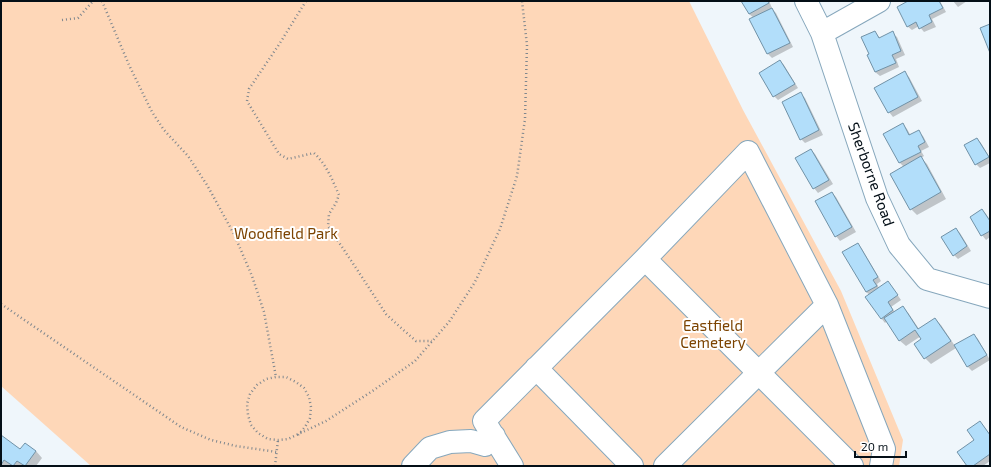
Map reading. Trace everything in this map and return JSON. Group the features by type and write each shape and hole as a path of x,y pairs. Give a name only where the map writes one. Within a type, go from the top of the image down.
{"street":[{"name":"Sherborne Road","path":"806,1 822,33 877,198 900,246 927,279 989,295"},
{"path":"822,33 879,1"},
{"path":"512,466 484,421 645,259 748,152 827,305 884,449 881,466"},
{"path":"645,259 852,466"},
{"path":"665,466 827,305"},
{"path":"536,368 632,466"},
{"path":"413,466 430,448 450,442 471,441 485,445 494,436"}],"path":[{"path":"62,20 78,18 93,1"},
{"path":"102,1 152,112 164,130 188,156 207,185 234,234 252,276 264,312 276,377"},
{"path":"306,1 249,90 247,101 280,154 288,159 314,152 321,160 339,195 329,214 328,226 386,314 416,341 433,341"},
{"path":"298,434 305,427 310,418 311,408 309,397 304,388 286,377 266,379 257,386 250,394 247,404 248,415 251,425 258,433 268,439 288,439 326,421 415,361 449,322 475,282 500,229 517,176 525,119 527,52 522,1"},
{"path":"1,304 181,426 211,440 236,446 277,452"},
{"path":"275,466 278,440"}],"green space":[{"name":"Woodfield Park","path":"1,1 689,1 743,110 841,291 903,440 899,466 91,466 1,386"}],"building":[{"path":"741,1 768,1 769,3 749,14"},
{"path":"908,1 939,1 943,8 929,15 932,22 919,29 916,22 907,27 897,7"},
{"path":"772,8 790,43 767,54 749,19"},
{"path":"990,24 990,53 980,28"},
{"path":"875,31 879,38 893,31 901,51 892,55 896,63 875,72 861,37"},
{"path":"780,60 795,84 773,97 759,73"},
{"path":"905,71 918,97 888,113 874,88"},
{"path":"801,92 819,130 800,140 782,102"},
{"path":"903,123 909,135 919,130 925,142 918,146 921,152 899,163 883,134"},
{"path":"977,138 989,157 975,165 964,145"},
{"path":"811,149 829,180 813,189 795,158"},
{"path":"921,156 941,192 910,210 890,174"},
{"path":"832,192 852,227 835,237 815,201"},
{"path":"982,209 990,221 990,231 981,236 970,217"},
{"path":"956,228 967,246 953,256 941,237"},
{"path":"858,243 878,277 873,280 877,286 866,292 842,252"},
{"path":"888,281 898,295 888,302 893,310 881,319 865,297"},
{"path":"903,306 918,329 935,318 951,341 924,359 914,344 921,339 915,330 899,341 884,318"},
{"path":"974,334 987,355 967,367 954,345"},
{"path":"980,421 990,435 990,454 973,466 967,466 957,452 974,440 967,430"},
{"path":"1,435 20,449 25,443 36,451 25,466 17,461 13,466 4,460 1,465"}],"park label":[{"name":"Eastfield Cemetery","path":"713,334"}]}
